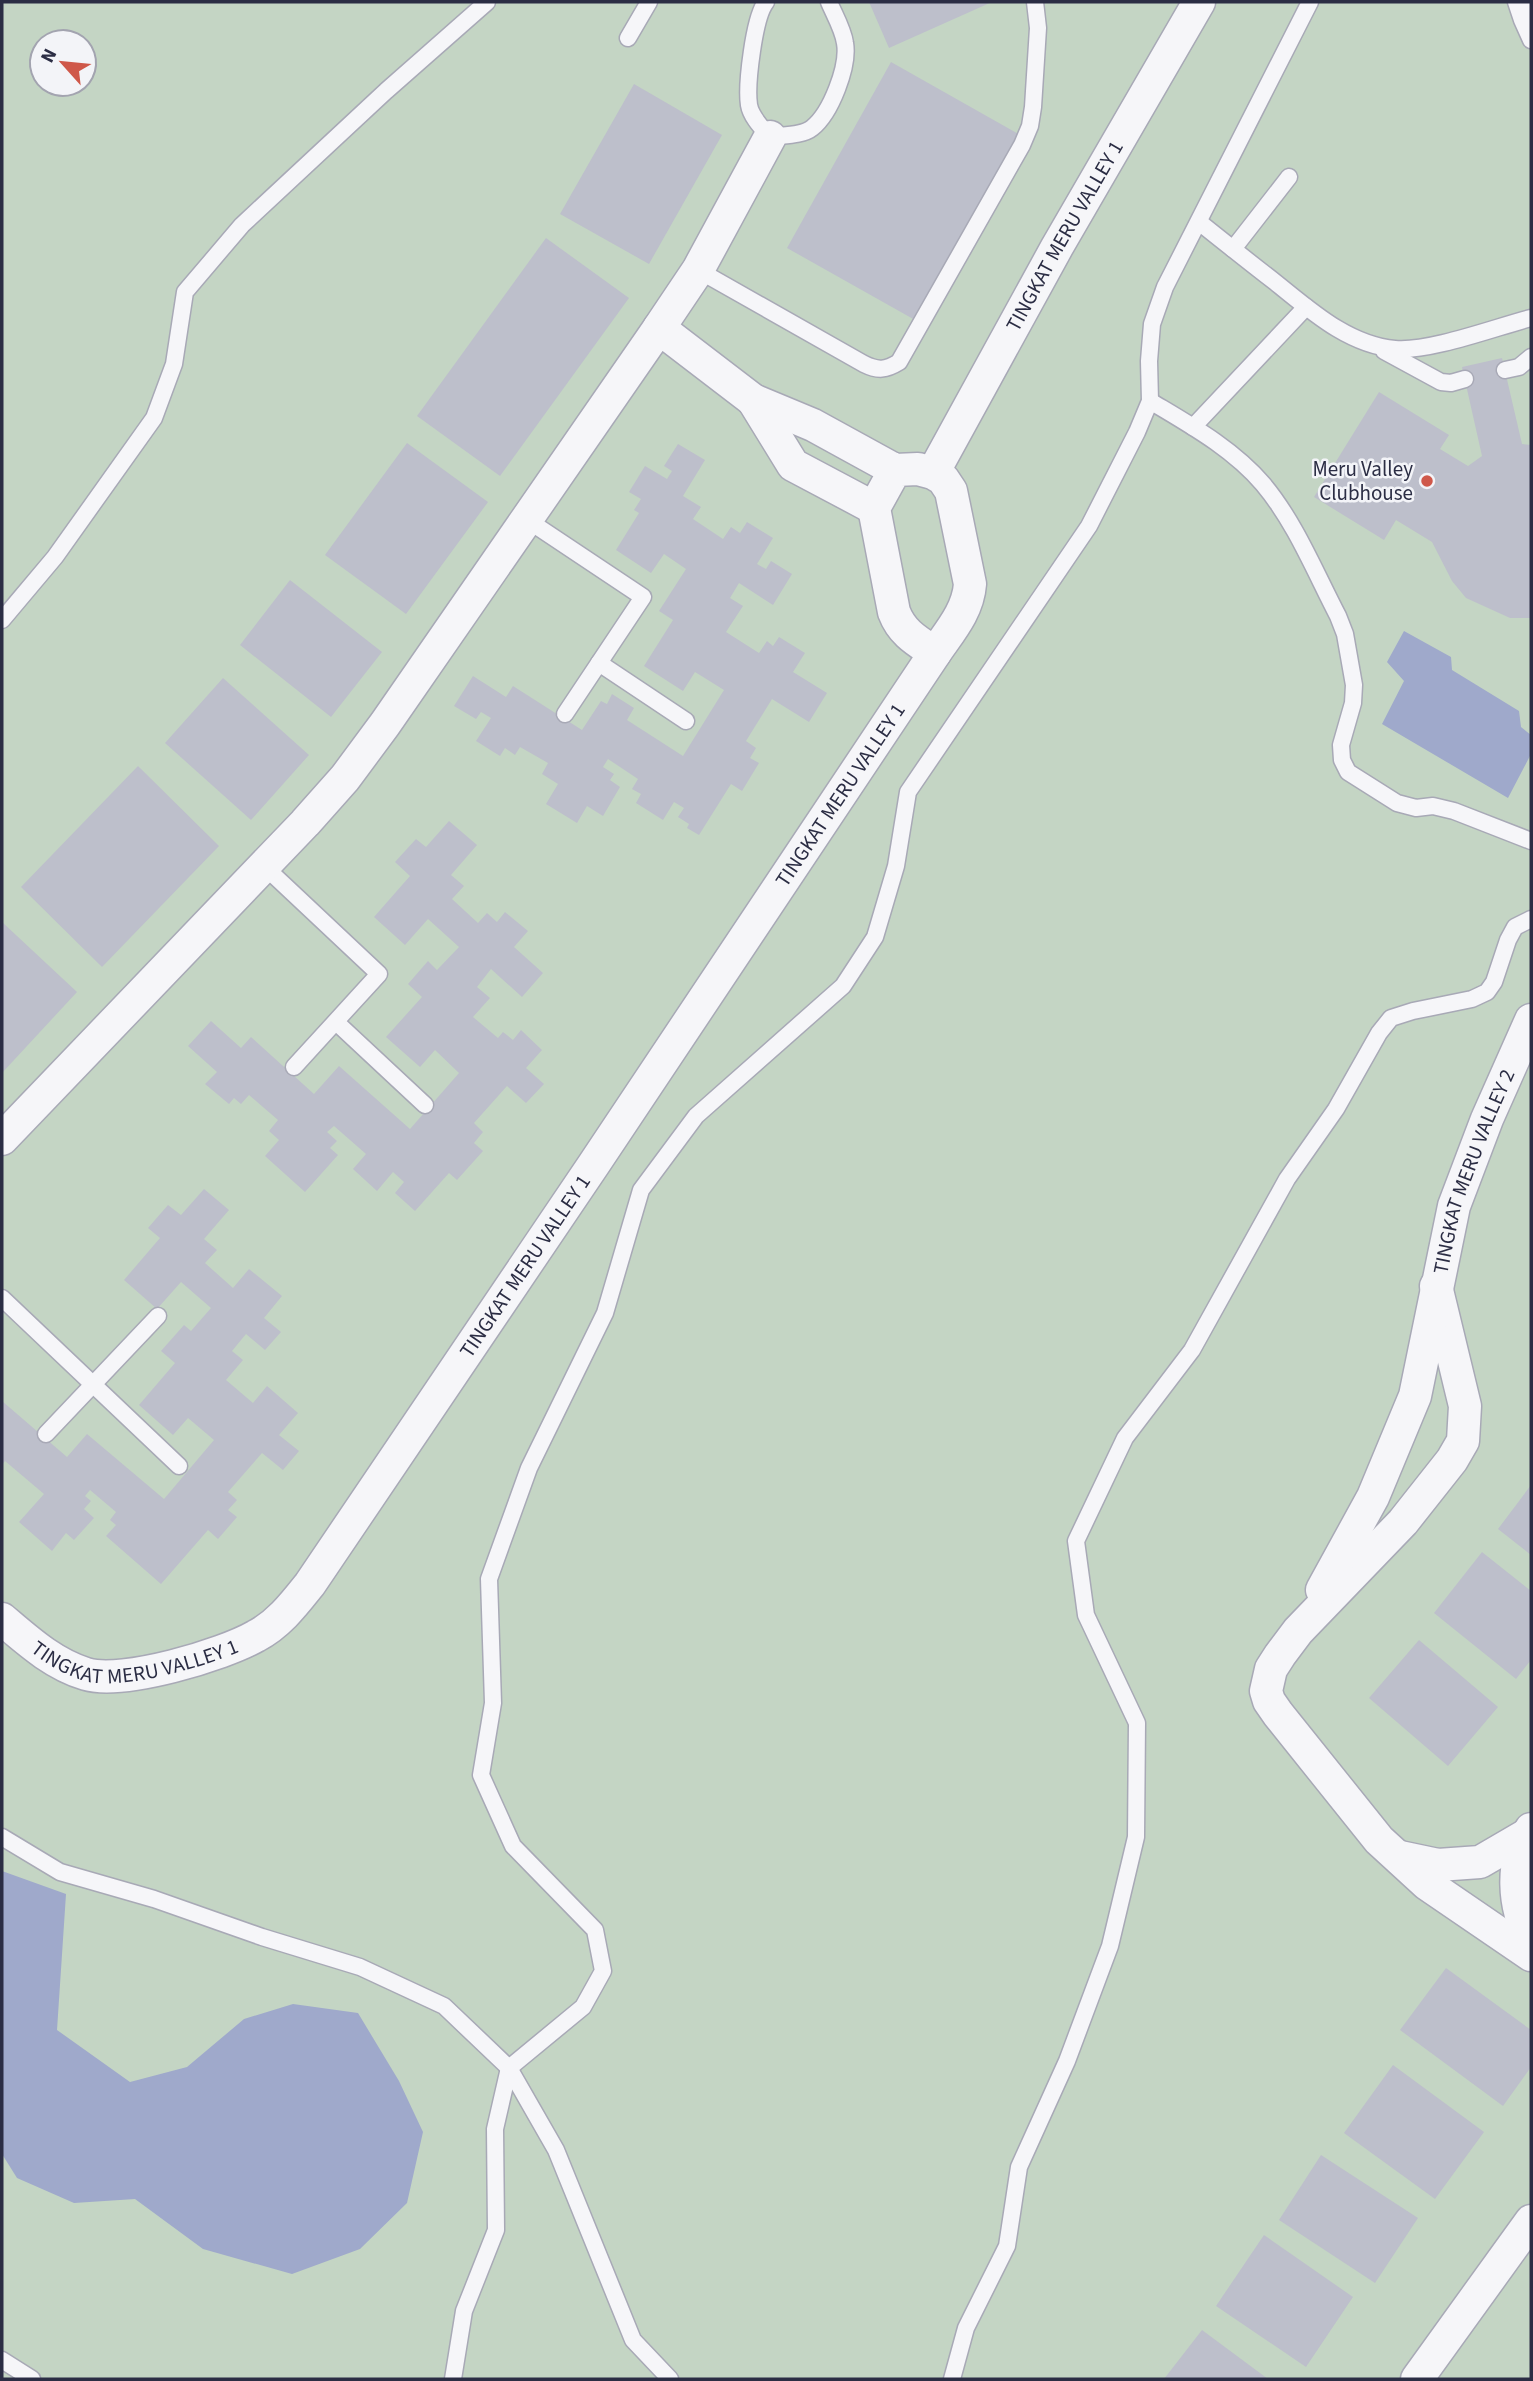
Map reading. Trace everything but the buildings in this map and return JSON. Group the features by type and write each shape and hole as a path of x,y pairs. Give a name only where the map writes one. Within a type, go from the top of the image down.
{"street":[{"name":"TINGKAT MERU VALLEY 1","path":"2,1619 46,1656 65,1666 89,1675 135,1675 227,1648 257,1636 287,1614 310,1584 962,614 969,598 971,584 951,491 943,479 933,473 1056,247 1199,2"},
{"path":"1526,2 1531,5"},
{"path":"2,1139 345,778 698,271 770,137"},
{"path":"659,328 753,400 813,425 895,470 918,469 933,473"},
{"path":"753,400 793,465 874,508"},
{"path":"895,470 874,508 898,624 905,633 935,653"},
{"name":"TINGKAT MERU VALLEY 2","path":"1298,1632 1367,1507 1396,1446 1415,1396 1454,1206 1487,1119 1531,1020"},
{"path":"1436,1286 1465,1406 1463,1441 1452,1460 1403,1522 1298,1632 1271,1669 1266,1691 1269,1701 1380,1840 1427,1884 1531,1955"},
{"path":"1400,1857 1438,1865 1480,1862 1530,1832"},
{"path":"1530,1832 1518,1863 1516,1894 1523,1923 1531,1940"},
{"path":"1417,2379 1531,2221"}],"lane":[{"path":"2,620 55,557 154,418 174,364 185,292 242,225 486,2"},
{"path":"628,38 649,2"},
{"path":"766,2 756,22 749,106 757,123 770,137 799,133 812,128 838,86 844,67 845,43 829,2"},
{"path":"698,271 864,365 875,369 888,369 899,362 1022,145 1030,126 1038,28 1035,2"},
{"path":"453,2379 464,2311 496,2230 495,2129 509,2068 583,2007 603,1971 594,1930 513,1846 481,1775 493,1703 489,1579 530,1468 605,1313 641,1190 696,1116 843,986 875,937 896,866 908,792 1089,526 1150,401 1152,324 1165,287 1310,2"},
{"path":"1516,2 1531,40"},
{"path":"1233,249 1289,177"},
{"path":"1199,222 1306,307 1341,331 1441,382 1451,383 1465,379"},
{"path":"1193,427 1306,307"},
{"path":"1373,345 1397,349 1425,347 1531,318"},
{"path":"1505,370 1519,367 1531,357"},
{"path":"1150,401 1212,438 1261,481 1278,503 1338,615 1345,634 1354,685 1353,702 1341,745 1342,760 1349,772 1397,803 1416,808 1433,806 1454,811 1531,841"},
{"path":"526,519 643,597 565,714"},
{"path":"599,663 686,720"},
{"path":"264,866 379,974 293,1068"},
{"path":"952,2379 966,2328 1007,2246 1019,2167 1067,2061 1110,1946 1136,1837 1137,1723 1087,1615 1076,1541 1125,1438 1192,1350 1287,1179 1336,1109 1379,1033 1391,1018 1472,999 1487,992 1494,982 1508,940 1515,928 1531,919"},
{"path":"336,1022 425,1105"},
{"path":"2,1298 178,1466"},
{"path":"46,1434 158,1316"},
{"path":"2,1837 60,1872 154,1899 262,1937 360,1967 444,2006 509,2068 556,2150 633,2340 670,2379"},
{"path":"2,2360 32,2379"}],"green space":[{"path":"2,2 1531,2 1531,2379 2,2379"}],"water":[{"path":"1404,631 1451,657 1452,670 1519,711 1521,727 1531,735 1531,754 1508,798 1382,724 1404,681 1387,662"},
{"path":"2,1871 66,1894 57,2030 130,2082 187,2067 244,2019 293,2004 358,2013 399,2081 423,2132 407,2203 360,2249 292,2274 203,2249 135,2199 74,2203 17,2178 2,2154"}],"place":[{"name":"Meru Valley Clubhouse","path":"1427,481"}]}
